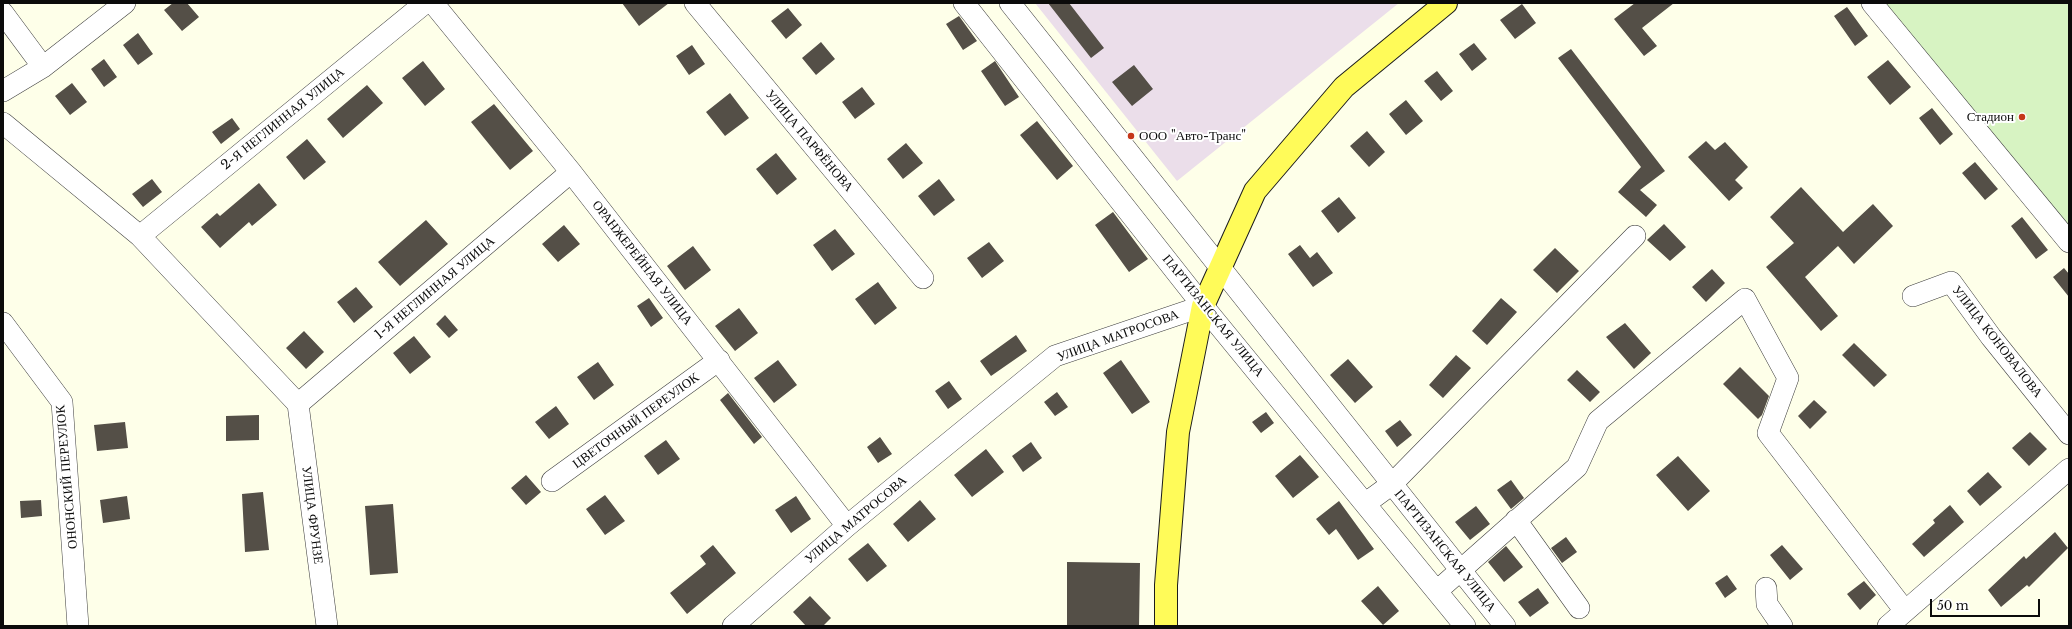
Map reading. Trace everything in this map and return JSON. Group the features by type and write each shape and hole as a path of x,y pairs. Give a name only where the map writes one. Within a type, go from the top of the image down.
{"main road":[{"path":"1166,626 1166,585 1178,432 1203,306 1255,191 1344,87 1446,3"}],"street":[{"path":"3,91 43,67 125,3"},
{"name":"2-Я НЕГЛИННАЯ УЛИЦА","path":"140,236 425,3"},
{"name":"ОРАНЖЕРЕЙНАЯ УЛИЦА","path":"433,3 571,172 847,526"},
{"name":"УЛИЦА ПАРФЁНОВА","path":"695,3 922,278"},
{"name":"ПАРТИЗАНСКАЯ УЛИЦА","path":"964,3 1203,306 1465,626"},
{"name":"ПАРТИЗАНСКАЯ УЛИЦА","path":"1010,3 1505,626"},
{"path":"1872,3 2069,242"},
{"path":"3,13 43,67"},
{"path":"3,123 140,236 298,404"},
{"name":"1-Я НЕГЛИННАЯ УЛИЦА","path":"298,404 571,172"},
{"path":"1366,504 1392,484 1635,236"},
{"name":"УЛИЦА КОНОВАЛОВА","path":"1913,296 1951,282 1991,337 2069,434"},
{"path":"1437,591 1516,520 1578,468 1598,420 1745,299 1788,378 1768,434 1905,611"},
{"name":"УЛИЦА МАТРОСОВА","path":"734,626 847,526 1055,356 1203,306"},
{"name":"ОНОНСКИЙ ПЕРЕУЛОК","path":"3,323 62,402 78,626"},
{"name":"ЦВЕТОЧНЫЙ ПЕРЕУЛОК","path":"552,481 719,360"},
{"name":"УЛИЦА ФРУНЗЕ","path":"298,404 327,626"},
{"path":"1888,626 2069,469"},
{"path":"1516,520 1579,608"},
{"path":"1766,588 1767,604 1782,626"}],"shaded area":[{"path":"1035,3 1399,3 1177,181"}],"green space":[{"name":"Стадион","path":"1882,3 2069,3 2069,231"}],"building":[{"path":"173,3 187,3 199,17 182,31 164,10"},
{"path":"622,3 669,3 639,26"},
{"path":"1048,3 1069,3 1104,48 1091,58"},
{"path":"1635,3 1674,3 1642,28 1657,46 1644,56 1614,19"},
{"path":"1522,4 1536,23 1515,39 1500,20"},
{"path":"1847,7 1868,36 1855,46 1834,16"},
{"path":"788,8 802,25 786,39 771,21"},
{"path":"959,16 977,41 963,50 946,24"},
{"path":"138,33 153,54 138,65 123,45"},
{"path":"821,42 835,59 816,75 802,58"},
{"path":"1474,43 1487,59 1472,71 1459,54"},
{"path":"692,45 705,64 689,75 676,56"},
{"path":"1571,49 1665,171 1640,190 1657,205 1646,217 1618,192 1641,167 1558,58"},
{"path":"104,59 117,77 104,87 91,69"},
{"path":"1888,60 1911,87 1890,105 1867,77"},
{"path":"423,61 445,89 425,106 402,78"},
{"path":"995,61 1019,97 1005,106 981,71"},
{"path":"1134,65 1153,89 1132,106 1112,82"},
{"path":"1437,71 1453,91 1441,101 1424,81"},
{"path":"72,83 87,102 70,115 55,96"},
{"path":"367,85 383,103 343,138 327,119"},
{"path":"862,87 875,104 855,119 842,102"},
{"path":"730,93 749,118 725,136 706,112"},
{"path":"1406,100 1423,121 1406,135 1389,114"},
{"path":"494,104 533,151 510,170 471,122"},
{"path":"1932,108 1953,134 1940,145 1919,118"},
{"path":"232,118 240,129 221,144 212,132"},
{"path":"1037,121 1073,166 1057,180 1020,135"},
{"path":"1367,131 1385,152 1369,167 1350,146"},
{"path":"307,139 326,162 304,180 286,157"},
{"path":"1706,141 1715,150 1725,142 1748,167 1735,180 1743,188 1729,201 1688,157"},
{"path":"906,143 923,163 903,179 887,159"},
{"path":"776,153 797,179 777,195 756,169"},
{"path":"1975,162 1998,189 1985,200 1962,173"},
{"path":"152,179 162,192 143,207 132,194"},
{"path":"939,179 955,200 934,216 918,196"},
{"path":"259,183 277,205 252,226 249,222 220,248 201,227 217,213 220,216"},
{"path":"1801,187 1843,232 1873,204 1893,226 1854,264 1838,246 1805,277 1838,316 1821,331 1766,267 1794,243 1770,217"},
{"path":"1339,197 1356,218 1338,233 1321,211"},
{"path":"1113,212 1148,259 1129,272 1095,225"},
{"path":"2022,217 2048,250 2036,259 2011,226"},
{"path":"426,220 448,244 400,286 378,262"},
{"path":"1664,224 1686,247 1670,261 1647,240"},
{"path":"564,225 580,244 558,262 542,244"},
{"path":"835,229 855,254 832,271 813,245"},
{"path":"989,242 1004,261 982,278 967,258"},
{"path":"1300,245 1310,258 1317,252 1333,273 1313,287 1288,254"},
{"path":"693,246 711,270 685,290 667,266"},
{"path":"1555,248 1579,271 1557,293 1533,270"},
{"path":"2064,268 2069,274 2069,297 2053,277"},
{"path":"1712,269 1725,283 1706,302 1692,287"},
{"path":"878,282 897,308 875,325 855,299"},
{"path":"356,287 373,307 354,323 337,302"},
{"path":"649,298 663,318 651,327 637,306"},
{"path":"1501,298 1517,312 1487,345 1472,331"},
{"path":"739,308 758,333 735,351 715,326"},
{"path":"445,315 458,330 449,338 436,324"},
{"path":"1625,323 1651,353 1634,369 1606,337"},
{"path":"304,331 324,352 306,369 286,348"},
{"path":"1016,335 1027,351 991,376 980,361"},
{"path":"414,336 431,357 410,374 393,353"},
{"path":"1854,343 1887,375 1874,387 1842,355"},
{"path":"1456,355 1471,368 1443,398 1429,385"},
{"path":"1348,359 1373,387 1355,403 1330,375"},
{"path":"778,360 797,385 774,403 754,378"},
{"path":"1121,360 1150,402 1132,414 1103,373"},
{"path":"598,362 614,385 594,400 577,377"},
{"path":"1740,367 1769,396 1762,415 1758,419 1723,384"},
{"path":"1577,370 1600,392 1590,402 1567,380"},
{"path":"949,381 962,399 948,409 935,391"},
{"path":"1057,392 1068,407 1055,416 1044,402"},
{"path":"728,393 762,437 754,444 720,400"},
{"path":"1814,400 1827,412 1810,429 1798,416"},
{"path":"556,406 569,424 549,439 535,422"},
{"path":"1266,412 1274,423 1261,433 1252,422"},
{"path":"259,415 259,440 226,441 226,416"},
{"path":"1400,420 1412,435 1397,447 1385,431"},
{"path":"125,422 128,448 97,451 94,425"},
{"path":"2030,432 2047,449 2029,466 2012,448"},
{"path":"880,437 892,454 878,463 867,447"},
{"path":"666,440 680,459 658,475 644,456"},
{"path":"1031,442 1042,458 1023,472 1012,456"},
{"path":"986,449 1004,472 972,497 954,475"},
{"path":"1300,455 1319,477 1293,498 1275,476"},
{"path":"1678,456 1710,491 1688,511 1656,475"},
{"path":"1988,472 2002,487 1980,506 1967,491"},
{"path":"526,475 541,492 526,505 511,488"},
{"path":"1511,480 1524,498 1511,509 1497,490"},
{"path":"263,492 269,550 245,552 242,494"},
{"path":"605,495 625,521 605,535 586,509"},
{"path":"127,496 130,519 103,523 100,500"},
{"path":"796,496 811,519 791,533 775,510"},
{"path":"41,500 42,516 21,518 20,501"},
{"path":"920,500 936,519 908,542 893,524"},
{"path":"1339,501 1374,549 1358,560 1336,529 1329,535 1316,519"},
{"path":"393,504 398,573 370,575 365,506"},
{"path":"1950,505 1964,522 1924,557 1912,544 1935,523 1933,520"},
{"path":"1476,506 1490,524 1470,540 1455,522"},
{"path":"2055,532 2068,548 2029,587 2027,585 2001,607 1988,590 2024,556 2026,559"},
{"path":"1566,537 1577,552 1562,563 1551,548"},
{"path":"868,543 887,566 867,582 848,559"},
{"path":"713,545 736,573 687,614 670,593 706,564 700,556"},
{"path":"1782,545 1803,569 1790,580 1770,555"},
{"path":"1506,546 1523,567 1504,582 1488,562"},
{"path":"1067,562 1140,563 1139,626 1067,626"},
{"path":"1727,575 1737,589 1725,598 1715,583"},
{"path":"1864,581 1876,595 1860,610 1847,594"},
{"path":"1378,586 1399,611 1383,625 1361,601"},
{"path":"1538,588 1549,603 1530,617 1518,602"},
{"path":"810,596 831,618 823,626 806,626 793,612"}],"place":[{"name":"Стадион","path":"2022,117"},
{"name":"ООО \"Авто-Транс\"","path":"1131,136"}]}
